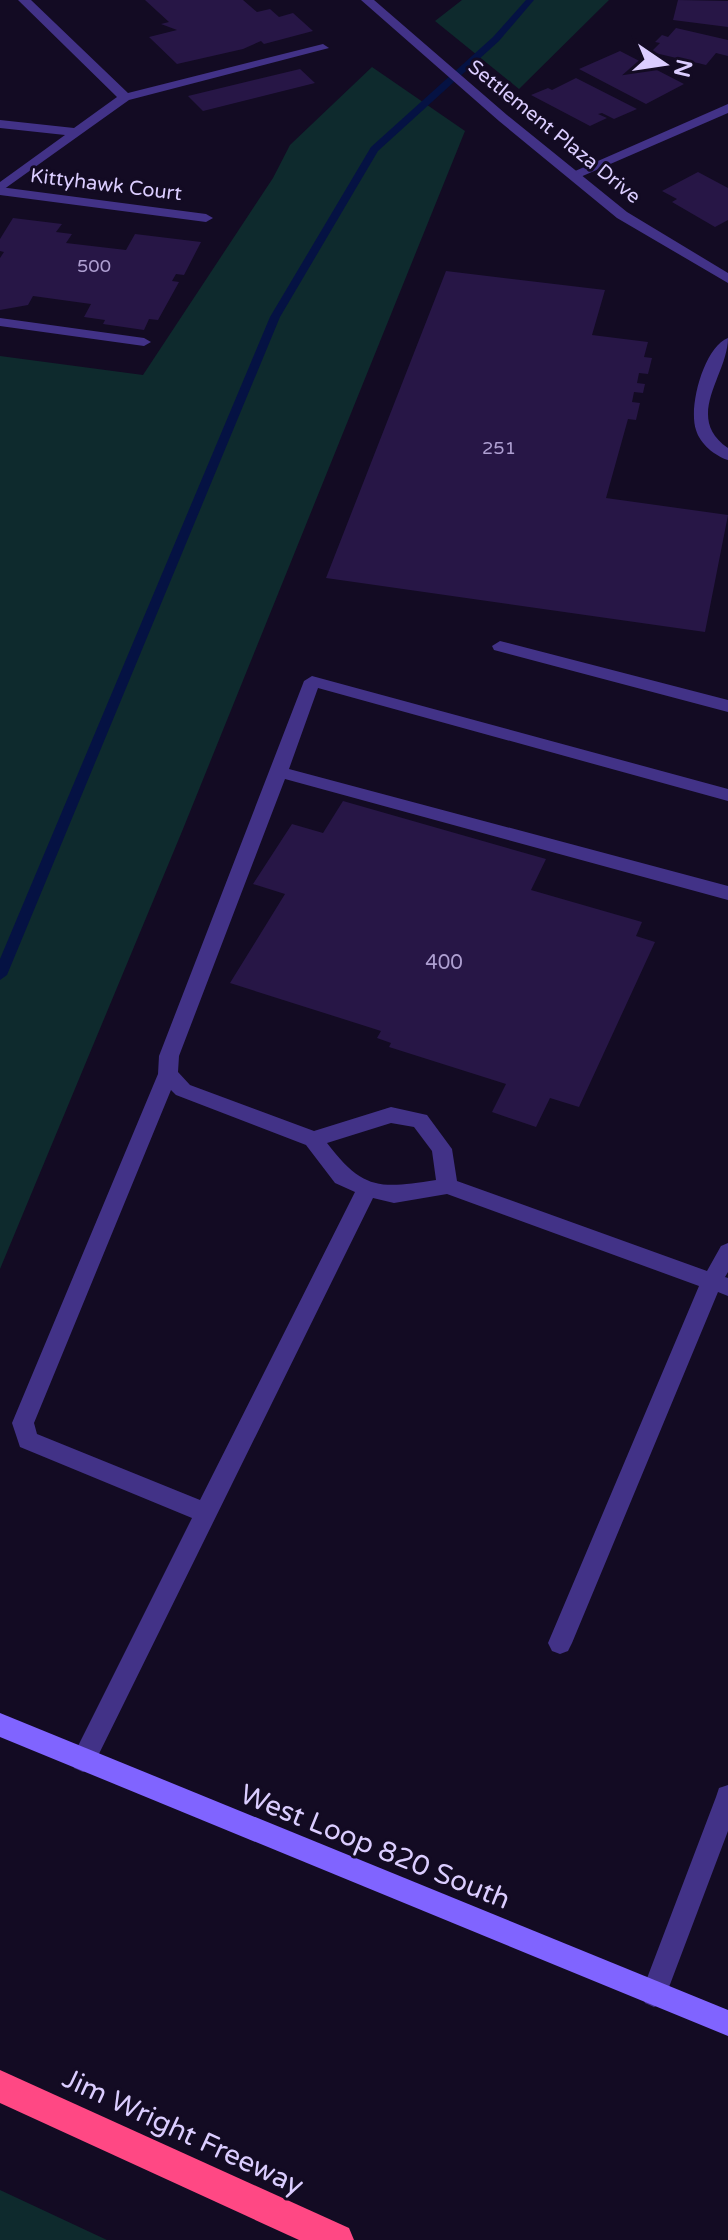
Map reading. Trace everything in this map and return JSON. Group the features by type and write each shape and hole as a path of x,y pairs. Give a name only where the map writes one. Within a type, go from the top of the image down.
{"highway":[{"name":"Jim Wright Freeway","path":"0,2086 337,2240"}],"main road":[{"name":"West Loop 820 South","path":"0,1725 728,2023"}],"street":[{"path":"24,0 125,97"},
{"name":"Settlement Plaza Drive","path":"367,0 503,118 622,215 728,279"},
{"path":"0,190 73,132 125,97 323,48"},
{"path":"573,175 728,108"},
{"path":"0,124 73,132"},
{"name":"Kittyhawk Court","path":"0,190 206,218"},
{"path":"0,322 144,342"},
{"path":"728,342 721,348 706,379 702,427 711,444 728,455"},
{"path":"500,646 728,706"},
{"path":"206,1513 28,1440 23,1423 168,1074 169,1056 312,681 728,795"},
{"path":"279,772 728,893"},
{"path":"168,1074 183,1090 313,1139 342,1177 367,1188 394,1195 447,1186 720,1284"},
{"path":"313,1139 369,1119 391,1115 420,1120 442,1149 447,1186"},
{"path":"83,1760 367,1188"},
{"path":"560,1643 720,1284 728,1252"},
{"path":"654,1994 728,1797"}],"green space":[{"path":"462,0 609,0 519,89 435,21"},
{"path":"372,67 465,131 183,829 0,1269 0,356 143,375 273,178 290,145"},
{"path":"0,2190 107,2240 0,2240"}],"building":[{"path":"145,0 243,0 257,12 270,9 279,17 293,13 313,31 264,44 261,41 243,49 177,64 149,37 177,30 161,24 169,22"},
{"path":"678,0 728,1 728,27 673,20"},
{"path":"676,28 728,40 728,56 716,53 706,65 651,52 660,43 655,42 662,35 668,37"},
{"path":"620,51 684,84 646,104 579,69"},
{"path":"300,69 315,83 203,111 188,96"},
{"path":"576,78 637,109 614,119 598,114 607,118 590,126 531,95 548,88 552,90"},
{"path":"698,172 728,188 728,220 715,227 672,202 677,199 662,191"},
{"path":"13,218 62,224 56,232 72,234 66,243 126,250 135,234 201,242 184,275 176,274 172,281 179,282 158,320 149,319 144,330 103,324 105,320 84,317 91,304 33,296 28,305 0,310 0,258 4,252 0,251 0,239"},
{"path":"446,271 605,290 592,335 648,342 644,357 652,358 648,374 639,373 637,383 645,384 643,393 634,392 632,402 640,403 636,420 628,419 606,498 728,515 705,632 326,578"},
{"path":"343,801 546,859 531,890 642,922 636,936 655,942 579,1107 550,1098 536,1127 492,1112 506,1084 389,1047 391,1043 377,1038 381,1031 230,983 285,894 253,884 292,824 323,833"}],"waterway":[{"path":"0,975 275,317 374,149 496,39 530,0"}]}
